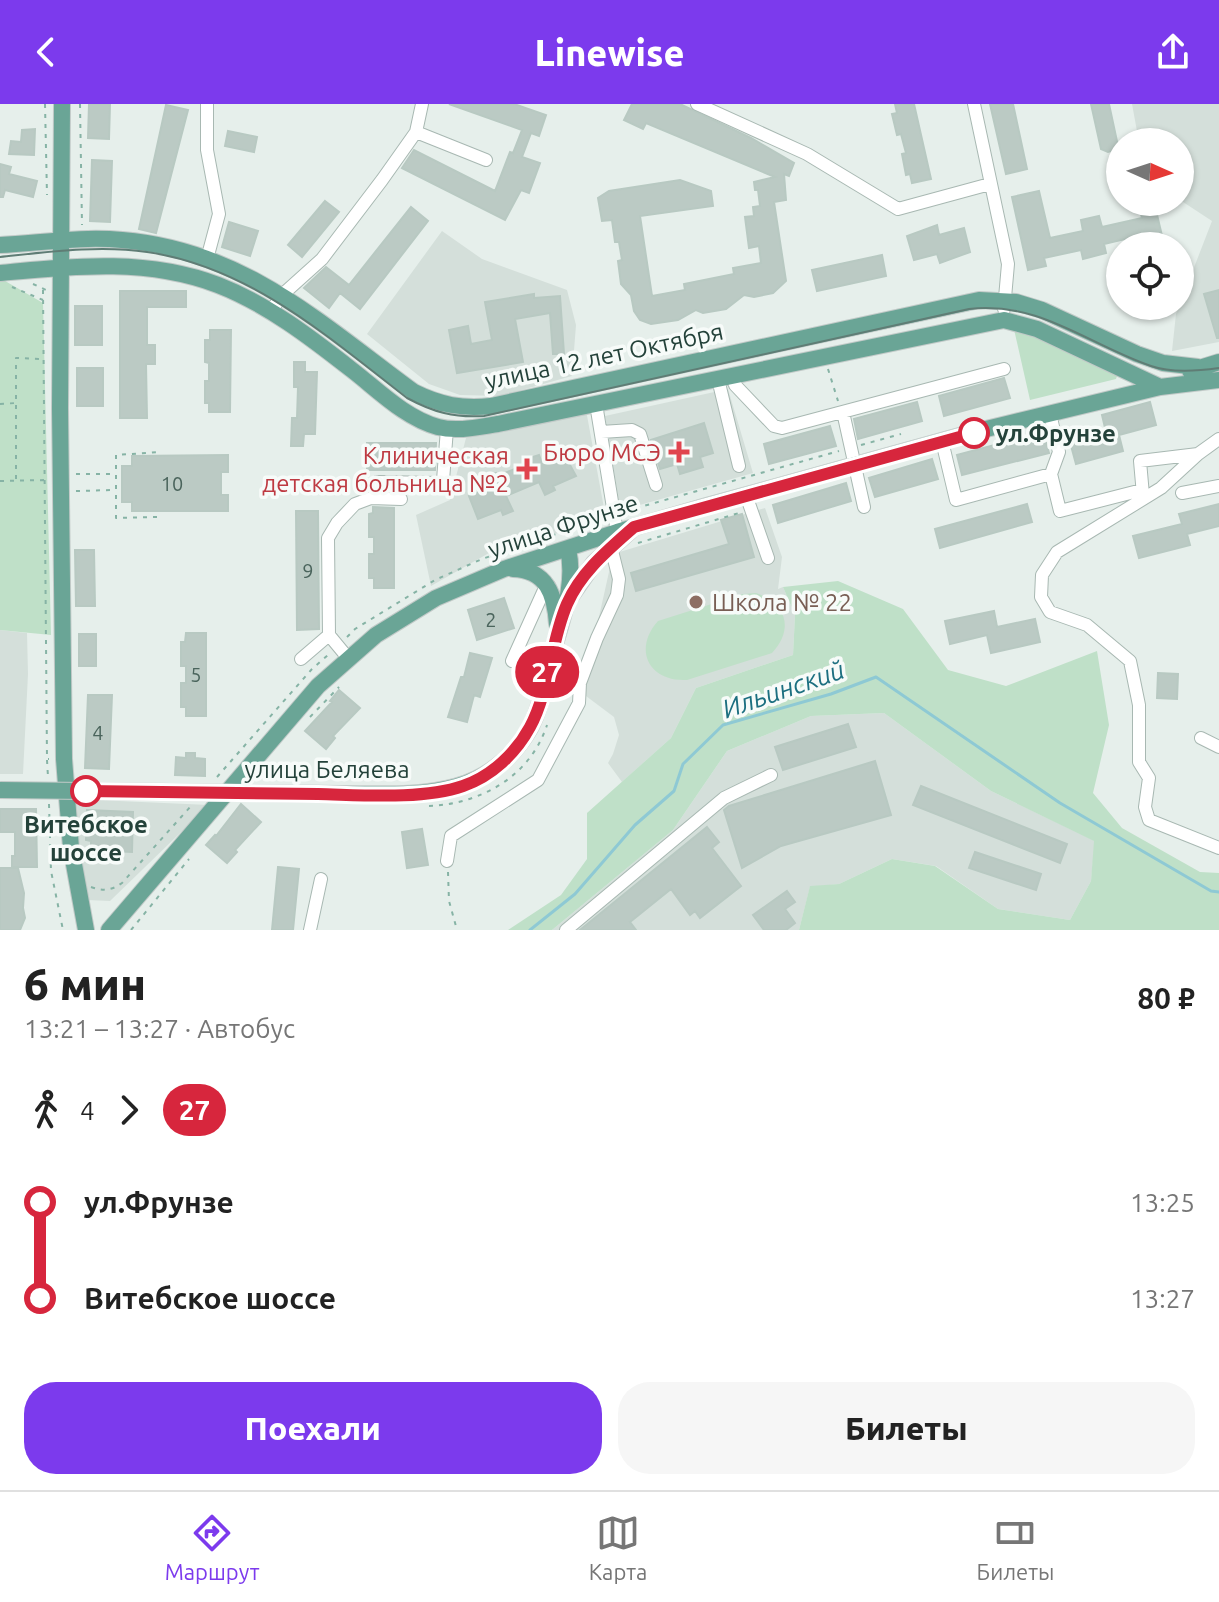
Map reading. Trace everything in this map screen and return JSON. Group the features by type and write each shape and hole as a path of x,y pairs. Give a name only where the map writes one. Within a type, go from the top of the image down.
{"main road":[{"path":"62,104 64,759 71,848 86,930"},
{"name":"улица 12 лет Октября","path":"0,245 94,239 135,241 170,247 207,259 237,270 282,295 414,392 458,408 491,406 978,300 1005,301 1042,310 1163,363 1198,367"},
{"name":"улица 12 лет Октября","path":"2,278 61,268 117,266 164,269 218,285 271,311 419,420 447,429 498,424 1004,320 1037,329 1160,387"},
{"name":"улица Фрунзе","path":"1160,387 1198,367 1219,362"},
{"name":"улица Фрунзе","path":"109,930 318,686 376,635 436,598 504,569 568,549 614,544 634,527 749,503 855,465 1160,387 1219,380"},
{"path":"566,605 580,581 614,544"},
{"path":"566,605 571,564 568,549"},
{"path":"504,569 538,574 549,586 556,608 558,633"},
{"name":"улица Беляева","path":"0,790 339,794 447,791 467,785 500,765 531,726 566,605"}],"street":[{"path":"207,104 207,150 219,214 207,259"},
{"path":"271,311 282,295 322,259 416,132 422,104"},
{"path":"697,104 807,154 898,209 990,184"},
{"path":"974,104 1008,264 1004,320"},
{"path":"416,132 486,160"},
{"path":"726,378 774,426 782,428 1004,369"},
{"path":"726,378 739,466"},
{"path":"447,861 451,836 538,780 579,703 580,683 617,595 619,579 598,458 601,432 596,404"},
{"path":"842,412 864,507"},
{"path":"1050,414 1059,452 1051,474 1060,511 1143,495 1161,488 1219,439"},
{"path":"377,482 438,483 443,480 447,429"},
{"path":"601,432 632,430 640,434 656,485"},
{"path":"942,441 956,500 1051,474"},
{"path":"1143,495 1140,461 1198,454"},
{"path":"1182,493 1219,486"},
{"path":"1143,495 1057,552 1042,575 1041,597 1050,612 1087,625 1130,661 1139,705 1139,762 1149,778 1145,807 1149,820 1219,848"},
{"path":"348,658 329,635 328,538 355,504 371,498 401,499"},
{"path":"749,503 768,558"},
{"path":"512,661 545,588 549,586"},
{"path":"301,659 329,635"},
{"path":"1201,738 1219,747"},
{"path":"566,930 724,798 771,775"},
{"path":"310,930 321,879"}],"path":[{"path":"45,104 47,195"},
{"path":"80,104 82,225"},
{"path":"72,210 81,210"},
{"path":"2,278 44,301"},
{"path":"46,290 43,290 48,786"},
{"path":"16,481 16,358 44,359"},
{"path":"827,364 842,412"},
{"path":"0,404 16,403"},
{"path":"157,517 116,518 116,455 161,452"},
{"path":"71,474 116,474"},
{"path":"0,481 46,480"},
{"path":"71,491 116,490"},
{"path":"614,544 618,549 749,503"},
{"path":"310,718 339,687"},
{"path":"417,806 461,803 484,795 507,781 535,749 548,724"},
{"path":"49,799 51,871 63,930"},
{"path":"131,930 192,854"},
{"path":"447,861 449,901 457,930"},
{"path":"116,887 119,891"},
{"path":"137,923 139,930"}],"shaded area":[{"path":"1132,104 1219,104 1219,342 1172,351 1175,320 1194,320 1194,268 1212,221 1194,209 1194,128 1136,128"},
{"path":"442,231 482,259 567,290 576,325 572,376 500,396 460,395 429,384 367,334"},
{"name":"Бюро МСЭ","path":"728,389 753,473 629,508 619,502 605,416"},
{"name":"Клиническая детская больница №2","path":"586,410 606,519 489,553 431,586 416,515 450,500 466,438"},
{"name":"Школа № 22","path":"765,508 782,557 778,589 783,587 795,615 793,655 696,688 671,738 622,782 608,763 619,735 614,717 582,693 613,554"},
{"path":"0,630 27,633 23,774 0,774"},
{"path":"884,713 991,791 1095,841 1091,881 1070,920 998,909 936,866 892,859 839,884 810,887 799,930 552,930 673,830 727,751 811,716"},
{"path":"74,799 209,805 110,901 87,900 76,864"}],"green space":[{"path":"0,278 43,303 51,635 0,630"},
{"path":"1011,316 1119,370 1116,379 1030,400"},
{"path":"838,581 903,609 948,670 1006,686 1097,651 1109,725 1093,793 1122,828 1200,872 1219,873 1219,930 799,930 810,886 839,884 892,859 935,866 998,909 1070,920 1091,881 1094,841 991,791 884,713 811,716 727,751 673,830 552,930 508,930 561,895 587,859 587,813 671,738 696,688 793,655 795,615 783,587"},
{"path":"756,593 775,604 784,618 783,635 772,653 687,680 662,676 648,662 646,642 658,621 743,594"}],"building":[{"path":"89,104 110,104 109,139 88,138"},
{"path":"449,104 514,104 546,115 539,136 531,133 522,157 540,163 529,193 521,190 505,220 402,168 414,150 495,191 522,130"},
{"path":"632,104 680,104 751,138 794,163 789,176 784,174 786,200 774,202 786,281 773,293 754,297 744,295 726,309 703,313 696,310 678,320 651,324 640,320 634,311 631,295 621,284 619,242 615,242 612,220 602,221 598,198 609,191 680,180 711,191 713,206 640,216 652,296 685,290 684,284 734,274 733,268 761,263 759,246 749,248 745,217 754,216 753,207 760,206 754,182 775,177 646,123 643,129 624,120"},
{"path":"895,104 914,104 931,179 912,183 910,174 906,175 902,154 906,153 892,114 897,113"},
{"path":"990,104 1013,104 1027,169 1006,174"},
{"path":"1091,104 1109,104 1114,128 1106,128 1106,151 1101,149"},
{"path":"166,105 188,110 156,233 139,229"},
{"path":"35,129 34,155 9,154 11,141 21,142 22,130"},
{"path":"228,131 257,137 254,152 225,146"},
{"path":"92,160 112,161 110,222 90,221"},
{"path":"0,164 11,167 9,174 37,181 33,197 5,190 3,197 0,197"},
{"path":"1039,191 1050,238 1083,231 1081,220 1099,216 1102,227 1142,216 1157,216 1161,232 1106,232 1106,253 1083,259 1081,250 1044,258 1046,266 1028,270 1012,197"},
{"path":"325,201 339,212 302,257 288,245"},
{"path":"411,207 428,221 360,309 340,293 329,308 304,288 326,267 349,285"},
{"path":"229,222 258,231 250,256 222,247"},
{"path":"937,225 939,235 964,228 970,252 940,263 937,254 914,260 907,236"},
{"path":"882,255 886,276 817,291 812,270"},
{"path":"1219,290 1219,338 1217,338 1204,294"},
{"path":"120,291 186,291 186,307 147,307 147,345 155,345 155,364 146,364 147,418 120,418"},
{"path":"534,294 534,298 560,296 564,354 553,354 550,313 515,319 523,362 457,373 449,330 468,326 471,344 492,340 485,302"},
{"path":"75,306 102,306 102,345 75,345"},
{"path":"210,330 231,330 230,412 209,412 209,403 205,403 209,363 205,362 205,340 210,340"},
{"path":"294,362 305,362 305,372 317,372 315,434 304,434 303,446 291,446 292,418 297,418 298,387 294,387"},
{"path":"77,368 103,368 103,406 77,406"},
{"path":"1004,378 1010,398 944,416 939,396"},
{"path":"917,402 922,421 858,439 854,419"},
{"path":"1150,402 1156,425 1119,435 1123,451 1076,464 1070,442 1106,432 1102,415"},
{"path":"704,423 713,453 700,457 703,467 680,474 677,464 660,469 651,440"},
{"path":"830,426 836,446 769,464 764,444"},
{"path":"1043,432 1049,453 962,475 957,455"},
{"path":"367,443 436,443 435,470 367,470"},
{"path":"564,454 576,476 553,486 555,490 545,495 539,482 506,496 513,511 503,515 501,510 478,519 469,496 489,488 485,477 496,473 498,476 531,462 530,458 539,455 542,463"},
{"path":"228,455 228,472 221,472 221,495 228,495 228,511 132,511 132,502 122,502 122,466 132,466 132,456"},
{"path":"932,459 938,479 875,497 869,478"},
{"path":"846,483 851,501 778,523 773,505"},
{"path":"1027,504 1032,522 940,548 935,529"},
{"path":"1219,504 1219,526 1187,534 1190,545 1139,558 1133,536 1182,524 1179,514"},
{"path":"373,507 394,508 394,588 374,588 374,578 369,578 369,554 374,554 374,537 369,537 369,514 373,513"},
{"path":"296,511 318,511 319,629 297,630"},
{"path":"742,514 754,557 636,591 631,573 729,544 721,520"},
{"path":"75,550 94,550 95,606 76,606"},
{"path":"504,598 514,628 477,640 468,610"},
{"path":"994,611 997,627 1035,619 1040,642 991,653 987,635 950,644 945,621"},
{"path":"186,633 206,633 206,716 186,716 186,707 181,707 181,683 186,683 186,666 181,666 181,642 185,642"},
{"path":"79,634 96,634 96,666 79,666"},
{"path":"470,653 492,658 480,697 474,695 467,722 448,717"},
{"path":"1158,673 1178,674 1177,699 1157,698"},
{"path":"339,690 360,708 333,736 335,738 326,749 305,731"},
{"path":"88,695 112,695 109,769 85,768"},
{"path":"848,724 856,747 783,770 775,747"},
{"path":"186,753 195,753 195,758 205,759 205,776 175,775 176,757 186,758"},
{"path":"875,761 891,815 781,846 742,868 724,810"},
{"path":"921,786 1067,844 1060,863 913,805"},
{"path":"241,804 261,822 227,863 206,845"},
{"path":"0,809 36,809 37,867 12,867 15,832 0,832"},
{"path":"87,810 133,812 132,852 91,850 91,841 86,840"},
{"path":"707,827 719,842 712,848 741,886 700,918 695,911 690,915 671,889 630,922 636,930 580,930"},
{"path":"422,829 428,865 407,868 402,832"},
{"path":"975,852 1041,874 1036,890 969,868"},
{"path":"278,867 299,869 293,930 272,930"},
{"path":"0,868 18,868 24,893 25,918 20,930 0,930"},
{"path":"787,891 795,902 785,909 795,923 786,930 764,930 753,915"}],"waterway":[{"name":"Ильинский","path":"530,930 575,894 635,825 674,791 683,764 723,725 831,694 876,677 1060,803 1211,891 1219,892"}],"tram line":[{"path":"0,257 111,249 185,260 254,289 286,308 407,398 435,410 463,416 484,416 969,309 995,308 1041,318 1128,357 1167,370 1219,368"}],"bus line":[{"name":"27","path":"86,791 384,794 429,793 467,785 500,765 531,726 566,605 594,563 634,527 974,433"}],"place":[{"name":"ул.Фрунзе","path":"974,433"},
{"name":"Бюро МСЭ","path":"679,452"},
{"name":"Клиническая детская больница №2","path":"527,469"},
{"name":"Школа № 22","path":"696,602"},
{"name":"Витебское шоссе","path":"86,791"}]}
